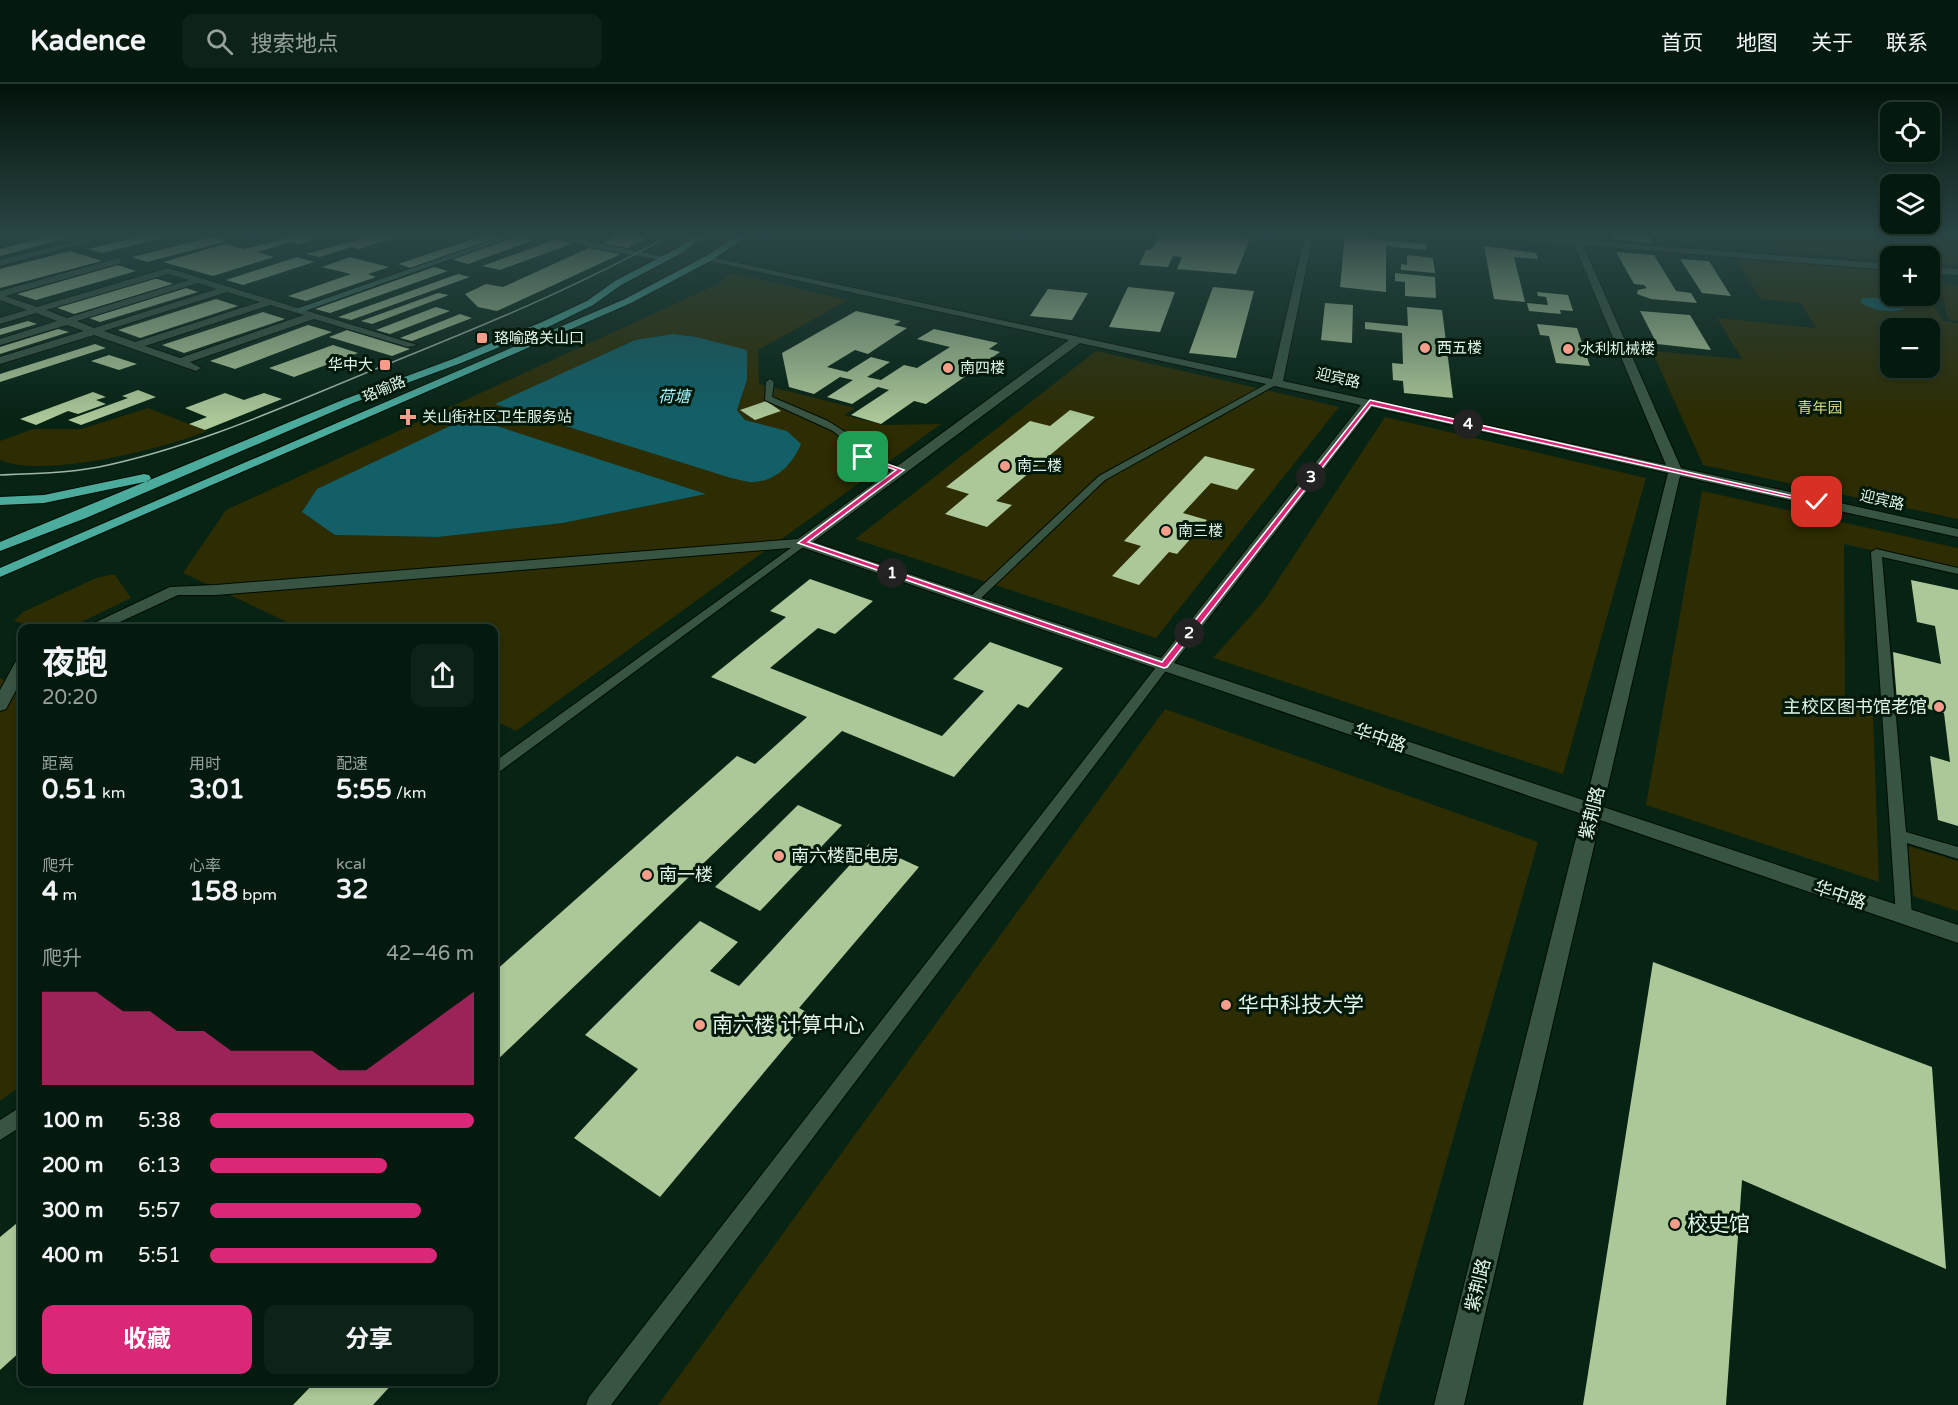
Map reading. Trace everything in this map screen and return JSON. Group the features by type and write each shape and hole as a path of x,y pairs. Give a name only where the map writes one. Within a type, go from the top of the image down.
{"highway":[{"name":"珞喻路","path":"0,546 81,515 232,450 552,321 599,297"},
{"name":"珞喻路","path":"0,573 606,311 634,297"},
{"path":"0,501 44,499 110,487 232,450"},
{"path":"0,546 29,561"}],"street":[{"path":"0,321 81,297"},
{"path":"0,342 144,297"},
{"path":"0,361 202,297"},
{"path":"252,297 412,345"},
{"path":"298,310 336,297"},
{"name":"迎宾路","path":"886,297 1958,533"},
{"path":"1277,382 1296,297"},
{"path":"1600,297 1675,470"},
{"path":"2,299 196,368"},
{"path":"135,346 270,302"},
{"path":"180,363 315,315"},
{"path":"104,624 175,590 216,590 802,543 1078,339"},
{"path":"1164,665 1370,402"},
{"name":"紫荆路","path":"1449,1405 1675,470"},
{"name":"华中路","path":"802,543 1958,934"},
{"path":"0,705 18,672"}],"lane":[{"path":"770,382 768,398 776,404 831,425 857,446 863,457 901,470"},
{"path":"973,600 1102,478 1277,382"},
{"path":"498,766 802,543"},
{"path":"1904,916 1876,552 1958,571"},
{"path":"597,1405 1164,665"},
{"path":"1899,835 1958,853"},
{"path":"0,1131 18,1118"}],"green space":[{"path":"690,297 833,297 848,300 758,350 759,384 855,408 844,415 883,425 941,424 516,731 498,722 498,624 291,624 183,573 226,510","holes":["673,334 747,380 737,410 745,420 763,426 496,404 635,340","705,494 563,523 438,537 335,535"]},
{"name":"青年园","path":"1760,297 1880,297 1880,306 1934,306 1943,321 1958,323 1958,519 1703,465 1652,351 1742,359 1717,318 1816,328 1801,303 1761,299"},
{"path":"1942,297 1958,297 1958,321 1948,319"},
{"path":"1096,351 1339,407 1156,638 855,539"},
{"path":"148,408 207,431 134,453 73,464 19,465 0,460 0,441 33,429 81,429"},
{"path":"1385,417 1646,478 1563,774 1213,658 1264,601"},
{"path":"1702,491 1958,548 1958,570 1844,544 1845,698 1873,714 1879,882 1646,805"},
{"path":"115,575 131,598 77,624 25,624 14,621 23,612 96,578"},
{"path":"0,678 18,689 18,1088 0,1101"},
{"path":"1165,709 1538,842 1377,1405 658,1405"},
{"path":"1908,846 1958,861 1958,911 1913,896"}],"water":[{"path":"1863,298 1880,298 1880,306 1901,306 1904,309 1887,311 1875,309 1860,302"},
{"name":"荷塘","path":"673,334 696,337 747,350 747,380 737,410 745,420 787,431 801,444 794,458 778,474 763,481 743,481 495,404 635,340"},
{"path":"469,417 706,494 563,523 438,537 335,535 302,512 317,489"}],"building":[{"path":"25,297 48,297 36,300"},
{"path":"90,297 132,297 74,314 55,307"},
{"path":"158,297 183,297 100,322 89,318"},
{"path":"290,297 319,297 306,301"},
{"path":"350,297 376,297 330,313 315,309"},
{"path":"395,297 416,297 351,320 338,317"},
{"path":"428,297 445,297 372,324 361,321"},
{"path":"468,297 528,297 497,311 478,307"},
{"path":"1043,297 1086,297 1072,320 1030,316"},
{"path":"1123,297 1173,297 1160,332 1109,327"},
{"path":"1209,297 1252,297 1236,358 1189,353"},
{"path":"1494,297 1524,297 1525,302 1494,299"},
{"path":"1543,297 1569,297 1573,311 1560,310 1561,314 1529,311 1527,303 1548,305 1546,297"},
{"path":"1644,297 1693,297 1697,303"},
{"path":"216,299 238,306 140,338 118,330"},
{"path":"1325,303 1353,305 1352,343 1321,340"},
{"path":"436,307 450,311 390,334 376,330"},
{"name":"西五楼","path":"1407,307 1442,310 1453,398 1404,393 1403,381 1393,380 1392,363 1403,364 1402,333 1365,329 1365,322 1408,326"},
{"name":"南四楼","path":"856,311 901,321 894,325 907,328 868,354 855,350 827,367 847,372 871,357 890,362 867,377 881,380 904,365 917,368 950,347 917,339 934,329 998,343 989,349 1000,352 926,404 914,401 881,424 851,415 889,390 878,387 852,404 827,397 853,380 840,377 814,394 789,387 782,353"},
{"path":"1640,311 1690,315 1711,350 1657,344"},
{"path":"263,312 285,319 184,353 162,345"},
{"path":"460,314 472,318 412,341 400,338"},
{"path":"28,321 37,324 0,335 0,329"},
{"name":"水利机械楼","path":"1537,324 1577,328 1590,366 1556,363 1549,336 1540,335"},
{"path":"308,325 332,332 235,369 210,361"},
{"path":"58,329 69,332 0,354 0,347"},
{"path":"347,330 410,349 392,356 329,337"},
{"path":"95,344 106,348 0,382 0,374"},
{"path":"333,345 358,353 294,377 269,368"},
{"path":"109,355 137,364 119,370 91,361"},
{"path":"138,390 156,397 81,425 68,420 128,398 122,396"},
{"path":"93,392 106,397 96,400 106,404 78,414 68,411 36,425 20,419"},
{"path":"225,393 244,400 264,393 282,399 205,430 189,424 207,417 185,408"},
{"path":"766,401 781,411 755,420 740,410"},
{"name":"南二楼","path":"1070,410 1095,417 996,501 1012,505 987,527 945,514 969,494 946,487 1030,421 1050,426"},
{"name":"南三楼","path":"1205,456 1255,469 1237,490 1211,483 1183,513 1207,520 1177,554 1169,552 1139,585 1112,576 1141,546 1124,541"},
{"name":"南一楼","path":"810,579 873,601 835,634 818,628 770,668 942,736 984,691 953,679 990,642 1063,668 1028,708 1018,704 954,777 842,731 498,1059 498,968 737,756 755,764 807,717 711,677 786,617 770,611"},
{"name":"主校区图书馆老馆","path":"1911,580 1958,590 1958,826 1938,820 1930,756 1950,762 1944,713 1897,701 1893,652 1941,664 1935,626 1917,622"},
{"name":"南六楼配电房","path":"798,805 842,825 760,911 715,887"},
{"name":"南六楼 计算中心","path":"869,844 919,867 799,1008 812,1015 660,1197 574,1138 638,1069 585,1035 700,921 738,942 710,971 739,986"},
{"name":"校史馆","path":"1653,962 1932,1067 1946,1269 1742,1180 1726,1405 1583,1405"},
{"path":"18,1222 18,1354 0,1370 0,1237"},
{"path":"311,1386 390,1386 373,1405 293,1405"}],"tram line":[{"path":"0,475 62,472 99,467 170,449 272,412 547,297"}],"place":[{"name":"珞喻路关山口","path":"482,338"},
{"name":"西五楼","path":"1425,348"},
{"name":"水利机械楼","path":"1568,349"},
{"name":"华中大","path":"385,365"},
{"name":"南四楼","path":"948,368"},
{"name":"关山街社区卫生服务站","path":"408,417"},
{"name":"南二楼","path":"1005,466"},
{"name":"南三楼","path":"1166,531"},
{"name":"主校区图书馆老馆","path":"1939,707"},
{"name":"南六楼配电房","path":"779,856"},
{"name":"南一楼","path":"647,875"},
{"name":"华中科技大学","path":"1226,1005"},
{"name":"南六楼 计算中心","path":"700,1025"},
{"name":"校史馆","path":"1675,1224"}],"route":[{"path":"863,457 901,470 802,543 1164,665 1370,402 1817,502"}]}
